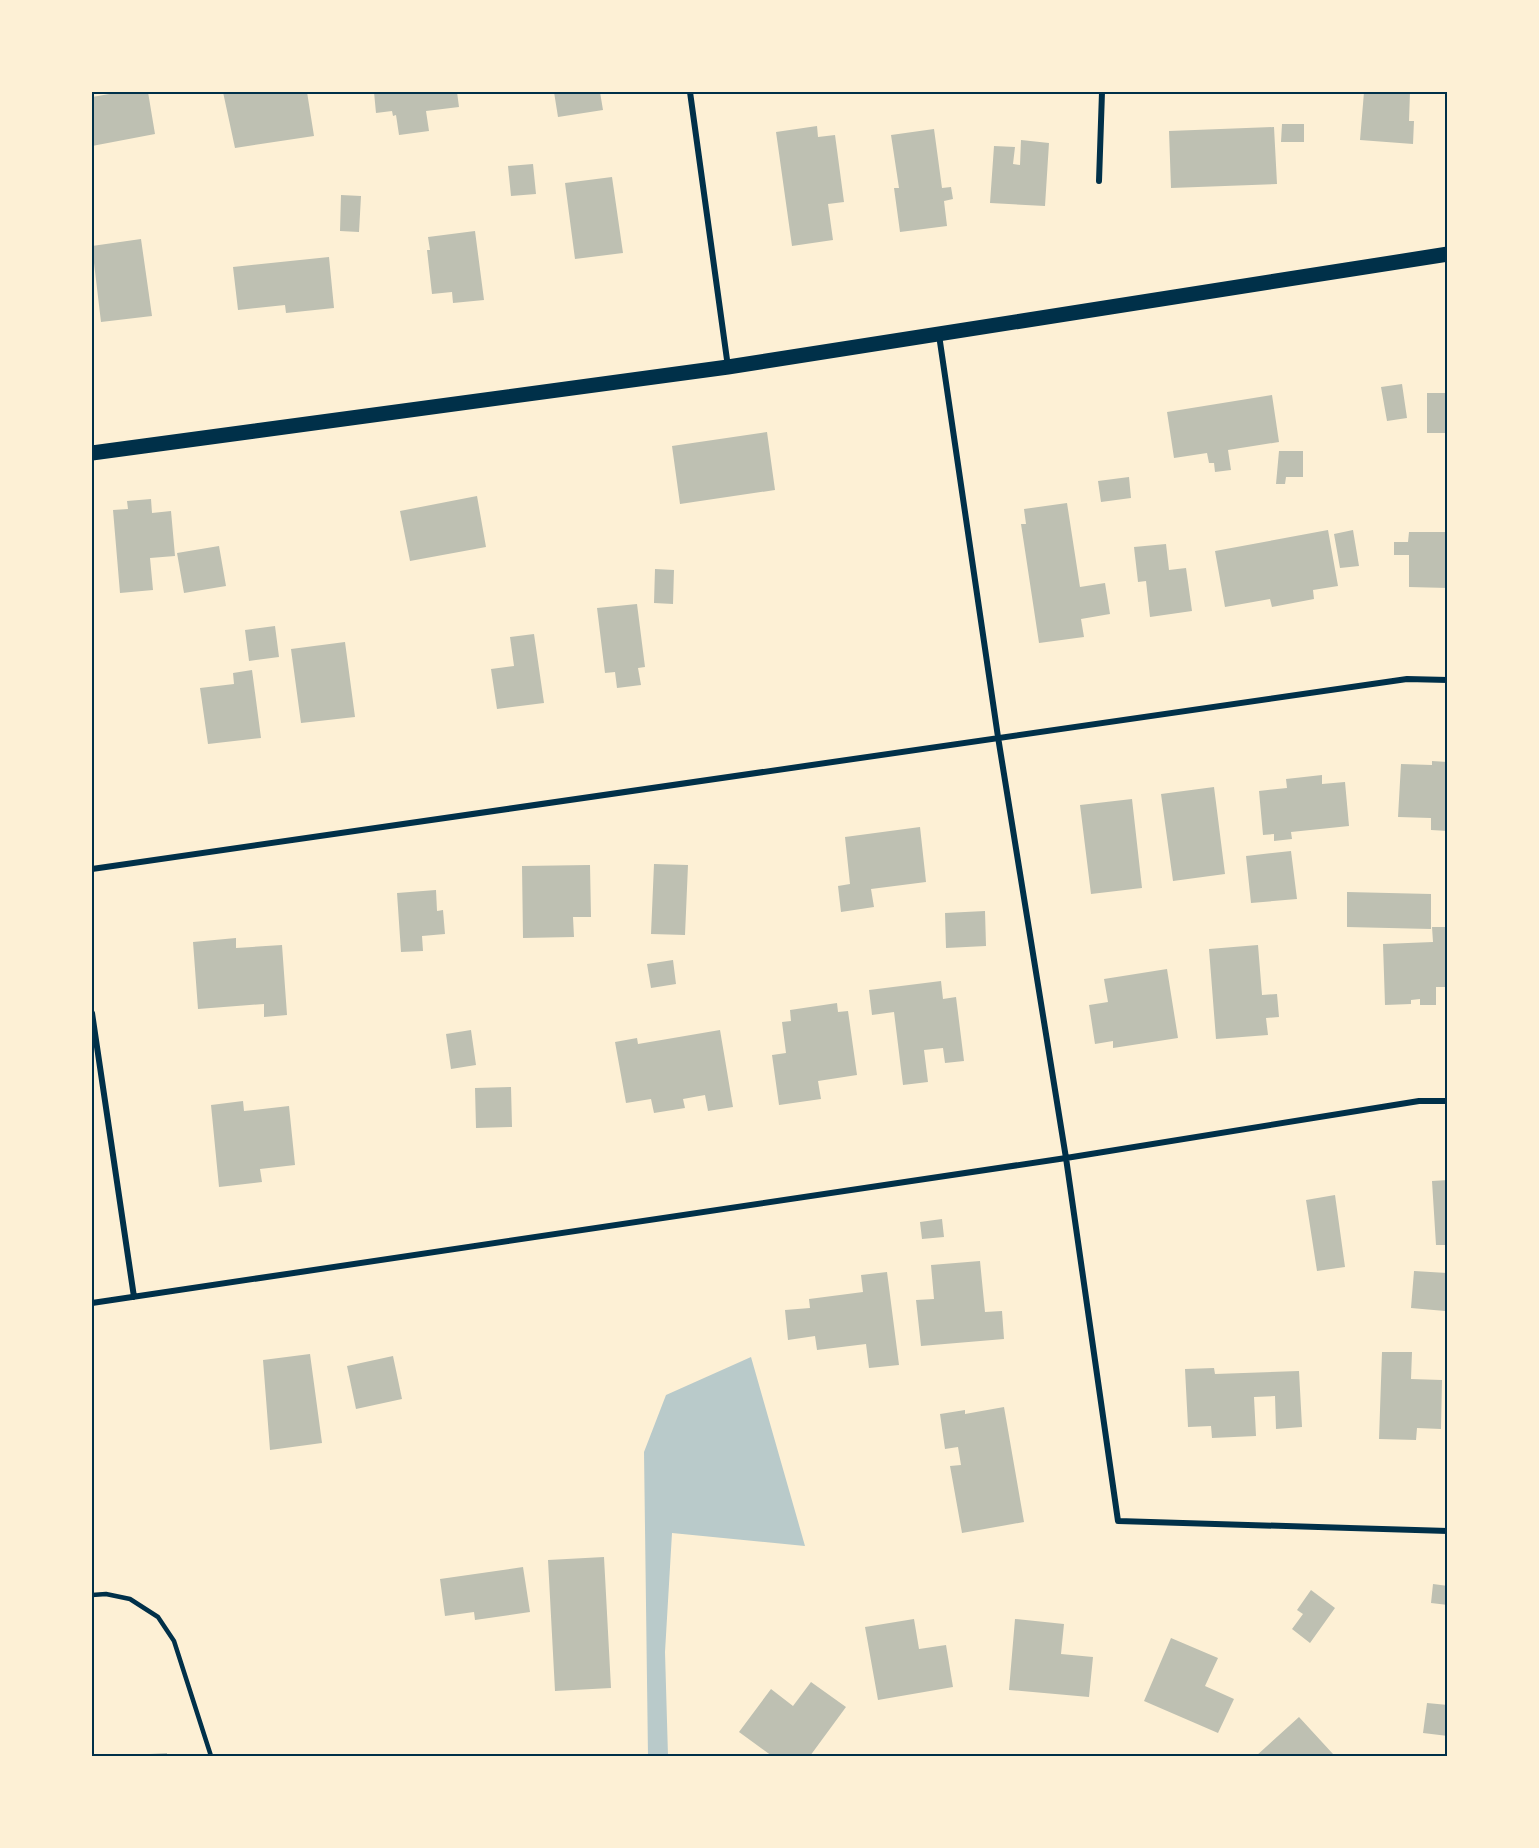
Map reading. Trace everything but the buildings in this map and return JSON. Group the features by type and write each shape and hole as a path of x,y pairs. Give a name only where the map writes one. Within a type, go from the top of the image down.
{"main road":[{"path":"92,453 728,367 1448,254"}],"street":[{"path":"690,92 728,367"},
{"path":"1099,181 1102,92"},
{"path":"939,335 998,737 1066,1158 1118,1521 1448,1531"},
{"path":"92,869 1407,679 1448,680"},
{"path":"92,1013 134,1297"},
{"path":"92,1303 1066,1158 1419,1101 1448,1101"}],"lane":[{"path":"92,1595 106,1594 130,1599 158,1617 174,1641 211,1756"}],"shaded area":[{"path":"751,1357 805,1546 672,1533 665,1652 668,1756 648,1756 644,1452 666,1395"}]}
